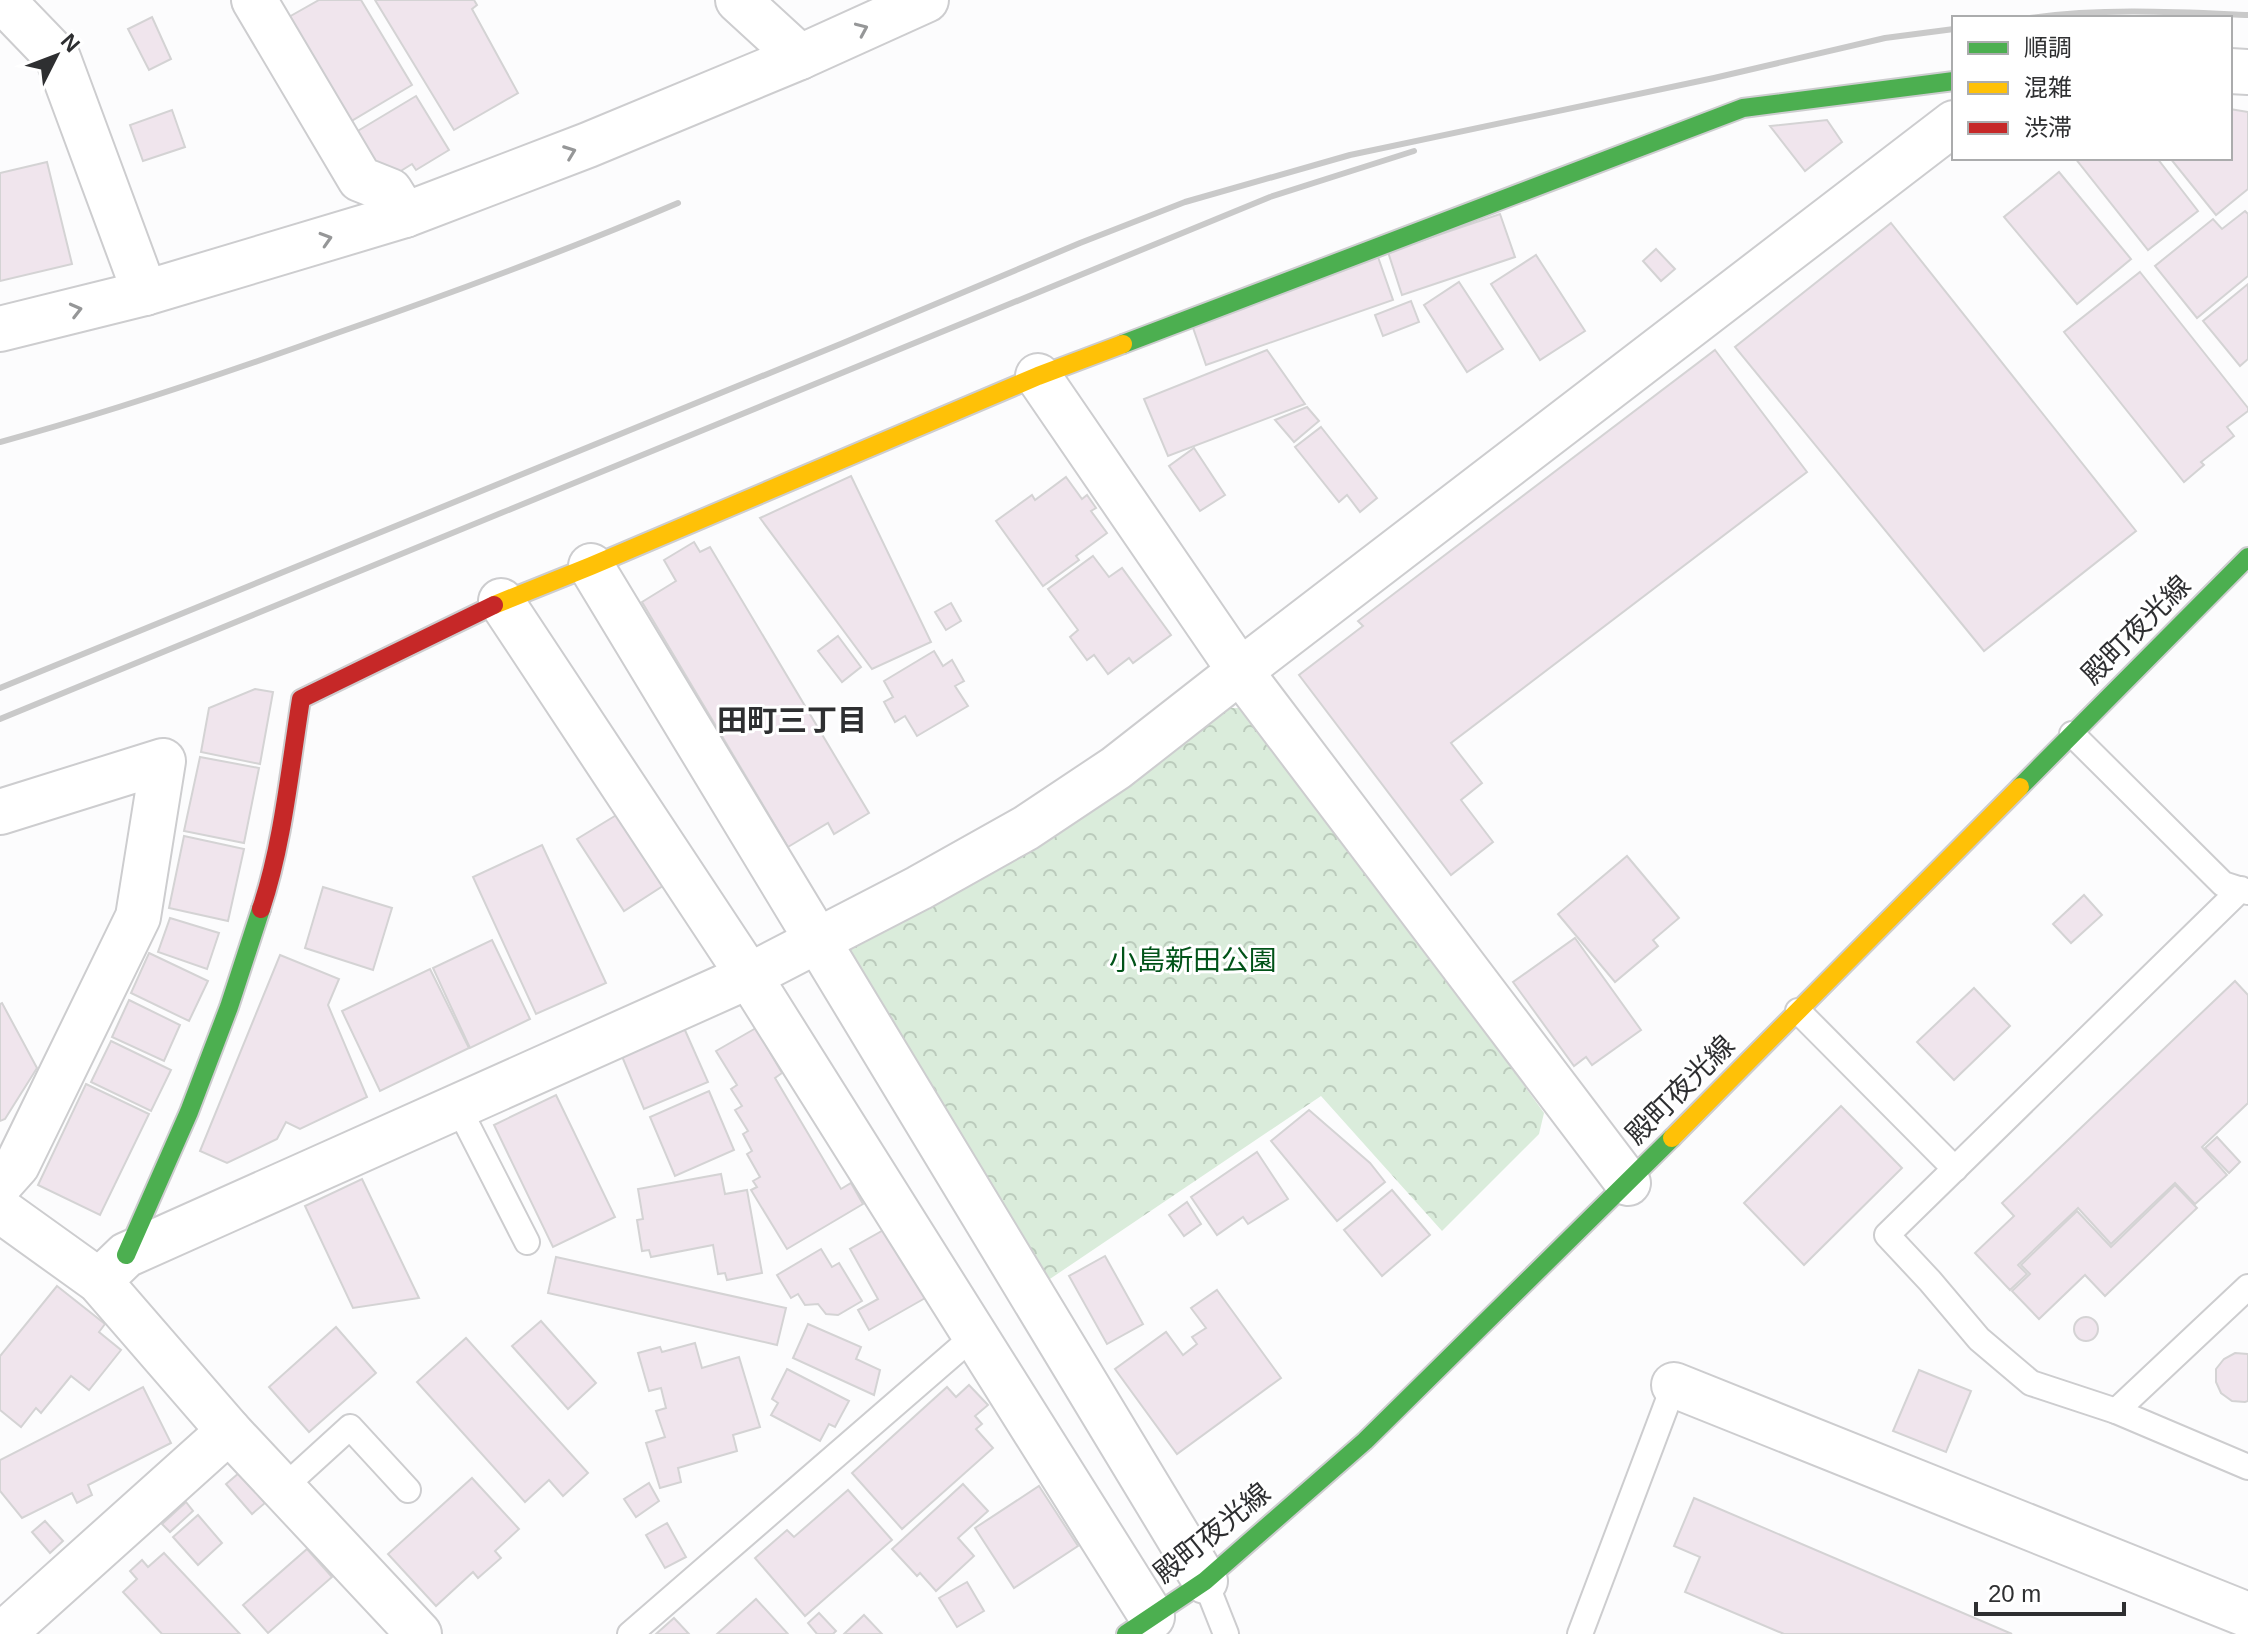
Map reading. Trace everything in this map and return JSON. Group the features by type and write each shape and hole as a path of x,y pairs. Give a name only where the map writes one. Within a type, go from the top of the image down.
{"street":[{"path":"2,0 58,58 145,293"},
{"path":"254,0 360,179 390,191 405,215"},
{"path":"738,0 800,57"},
{"path":"0,329 145,293 405,215 588,145 800,57 926,0"},
{"path":"113,1268 189,1112 229,1007 268,889 301,699 501,601 591,566 1038,376 1743,108 1952,81"},
{"path":"113,1268 749,976 919,888 1026,828 1116,768 1952,125"},
{"path":"1038,376 1240,671 1628,1183"},
{"name":"殿町夜光線","path":"1146,1628 1205,1581 1365,1441 1628,1183 2248,557"},
{"path":"591,566 1205,1581"},
{"path":"501,601 749,976 975,1335 1146,1628"},
{"path":"0,812 163,761 138,917 17,1165 0,1184"},
{"path":"0,1210 113,1268 229,1431 419,1634"},
{"path":"1674,1385 2248,1615"},
{"path":"3,1634 229,1431"}],"lane":[{"path":"2072,734 2223,884 2245,890"},
{"path":"2245,890 1887,1235 1979,1339 2031,1383 2116,1411 2248,1467"},
{"path":"1798,1011 1955,1169"},
{"path":"458,1107 527,1242"},
{"path":"2116,1411 2248,1287"},
{"path":"630,1634 975,1335"},
{"path":"1580,1634 1674,1385"},
{"path":"283,1488 350,1427 408,1490"},
{"path":"1205,1581 1226,1634"}],"green space":[{"name":"小島新田公園","path":"1223,708 1253,708 1544,1113 1539,1134 1442,1231 1321,1096 1041,1285 837,951 1022,857"}],"building":[{"path":"319,0 361,0 412,85 348,123 287,18"},
{"path":"375,0 474,0 477,5 472,9 518,93 454,130"},
{"path":"152,17 171,59 149,70 128,29"},
{"path":"416,96 449,150 416,170 412,164 391,177 380,171 356,132"},
{"path":"2232,109 2248,112 2248,189 2216,215 2172,160 2232,160"},
{"path":"172,110 185,147 143,161 130,125"},
{"path":"1827,120 1842,142 1805,171 1770,126"},
{"path":"2077,160 2159,160 2198,211 2148,250"},
{"path":"47,162 72,264 0,281 0,173"},
{"path":"2059,172 2131,259 2077,304 2004,217"},
{"path":"2245,211 2248,214 2248,276 2197,318 2155,266 2213,219 2222,229"},
{"path":"1500,214 1515,257 1402,295 1388,252"},
{"path":"1891,223 2136,531 1984,651 1735,347"},
{"path":"1656,249 1675,269 1661,281 1643,261"},
{"path":"1536,255 1585,331 1540,360 1491,284"},
{"path":"1378,257 1393,300 1206,365 1191,322"},
{"path":"2140,272 2248,408 2227,427 2234,436 2201,462 2204,465 2184,482 2064,332"},
{"path":"1459,282 1503,349 1467,372 1424,305"},
{"path":"2248,284 2248,359 2240,366 2203,321"},
{"path":"1411,301 1419,322 1383,336 1375,315"},
{"path":"1267,350 1305,404 1168,456 1144,399"},
{"path":"1715,350 1807,472 1451,743 1482,783 1461,800 1493,842 1451,875 1299,675 1363,626 1358,621"},
{"path":"1307,407 1319,421 1294,442 1275,420"},
{"path":"1321,427 1377,498 1360,512 1347,495 1339,502 1295,447"},
{"path":"1194,448 1225,495 1200,511 1169,466"},
{"path":"851,476 931,642 872,669 760,518"},
{"path":"1066,477 1082,499 1087,495 1096,508 1091,511 1107,533 1076,556 1079,560 1043,586 996,521 1032,495 1035,500"},
{"path":"694,542 700,552 710,547 869,813 834,834 828,823 788,847 642,602 676,581 664,560"},
{"path":"1093,556 1109,577 1122,568 1171,635 1133,663 1129,658 1108,674 1094,655 1087,660 1070,637 1078,630 1048,589"},
{"path":"951,603 961,621 946,630 935,612"},
{"path":"838,636 861,667 842,682 818,651"},
{"path":"934,651 943,666 952,660 964,681 955,686 968,706 917,736 905,716 895,722 884,702 893,697 884,681"},
{"path":"255,689 273,692 260,764 201,752 209,708"},
{"path":"200,757 259,768 244,843 184,831"},
{"path":"623,811 669,882 624,911 577,839"},
{"path":"184,836 244,849 228,921 169,908"},
{"path":"542,845 606,983 536,1014 473,877"},
{"path":"1627,856 1679,918 1653,940 1658,946 1615,982 1558,914"},
{"path":"323,887 392,908 373,970 305,948"},
{"path":"2084,895 2102,915 2071,943 2053,924"},
{"path":"170,918 219,933 207,969 158,952"},
{"path":"1575,938 1641,1030 1592,1065 1586,1057 1574,1066 1513,982"},
{"path":"492,940 530,1019 470,1048 433,968"},
{"path":"149,953 208,981 189,1021 131,993"},
{"path":"280,955 339,979 328,1005 367,1097 300,1129 286,1122 277,1139 227,1163 200,1151"},
{"path":"430,969 469,1048 380,1091 342,1011"},
{"path":"2235,981 2248,995 2248,1103 2202,1147 2227,1175 2195,1204 2175,1183 2111,1244 2078,1208 2018,1265 2027,1274 2010,1290 1975,1253 2014,1216 2002,1203"},
{"path":"1974,988 2010,1026 1954,1080 1917,1042"},
{"path":"129,1000 180,1025 164,1061 112,1037"},
{"path":"0,1004 37,1068 5,1119 0,1121"},
{"path":"684,1028 708,1082 644,1109 621,1054"},
{"path":"756,1028 782,1073 775,1078 841,1189 851,1183 863,1204 787,1249 751,1190 757,1187 753,1181 760,1177 747,1154 752,1151 743,1134 748,1131 735,1110 742,1106 731,1089 737,1085 716,1051"},
{"path":"111,1041 171,1070 151,1111 91,1082"},
{"path":"86,1084 149,1114 100,1215 38,1185"},
{"path":"709,1091 734,1150 675,1176 650,1117"},
{"path":"556,1095 615,1217 553,1247 494,1125"},
{"path":"1841,1106 1902,1168 1804,1265 1744,1203"},
{"path":"1309,1110 1370,1163 1385,1182 1337,1221 1271,1141"},
{"path":"2217,1137 2240,1162 2229,1173 2205,1148"},
{"path":"1257,1152 1288,1199 1248,1224 1243,1217 1217,1235 1191,1197"},
{"path":"721,1174 725,1194 747,1190 762,1273 727,1280 725,1273 718,1274 713,1245 651,1257 649,1250 642,1251 637,1220 643,1219 638,1189"},
{"path":"362,1179 419,1298 353,1308 305,1206"},
{"path":"2175,1185 2197,1208 2105,1296 2085,1275 2039,1319 2012,1291 2030,1274 2021,1265 2077,1211 2111,1247"},
{"path":"1392,1190 1430,1235 1382,1276 1344,1230"},
{"path":"1187,1202 1201,1224 1184,1236 1169,1215"},
{"path":"887,1228 927,1297 869,1330 858,1310 878,1299 850,1249"},
{"path":"821,1249 832,1267 839,1263 862,1301 838,1315 826,1314 818,1304 805,1305 798,1294 791,1298 777,1275"},
{"path":"1105,1256 1143,1324 1107,1344 1069,1276"},
{"path":"556,1257 786,1308 777,1345 548,1293"},
{"path":"57,1286 105,1324 99,1332 121,1350 89,1390 71,1376 41,1413 36,1408 21,1427 0,1410 0,1356"},
{"path":"1217,1290 1281,1378 1177,1454 1115,1369 1166,1332 1183,1355 1197,1344 1192,1337 1206,1328 1191,1308"},
{"path":"2086,1317 2095,1320 2098,1329 2095,1338 2086,1341 2077,1338 2074,1329 2077,1320"},
{"path":"541,1321 596,1383 568,1409 512,1346"},
{"path":"808,1324 861,1347 856,1359 880,1370 874,1395 793,1358"},
{"path":"336,1327 376,1373 309,1432 269,1387"},
{"path":"466,1338 588,1473 563,1496 549,1480 525,1502 417,1382"},
{"path":"695,1343 702,1368 739,1357 760,1427 733,1435 737,1451 678,1468 681,1482 660,1488 646,1443 665,1437 656,1411 666,1408 661,1388 649,1391 638,1353 660,1347 662,1352"},
{"path":"2235,1353 2248,1354 2248,1401 2245,1402 2232,1401 2221,1393 2216,1382 2216,1369 2224,1359"},
{"path":"787,1369 849,1401 835,1427 829,1424 820,1441 771,1415 778,1403 772,1399"},
{"path":"1919,1370 1971,1391 1946,1452 1893,1431"},
{"path":"969,1385 988,1405 975,1416 982,1424 976,1429 993,1448 902,1529 852,1473 947,1387 956,1397"},
{"path":"143,1387 171,1443 88,1485 92,1495 77,1503 72,1493 22,1518 0,1491 0,1460"},
{"path":"239,1473 265,1503 252,1514 226,1484"},
{"path":"472,1478 519,1529 495,1551 501,1558 478,1578 473,1572 436,1606 388,1554"},
{"path":"649,1483 659,1501 636,1517 624,1499"},
{"path":"963,1484 988,1511 958,1538 974,1556 936,1591 892,1549"},
{"path":"1039,1486 1078,1546 1014,1588 975,1528"},
{"path":"848,1490 892,1540 805,1616 755,1558 787,1530 794,1537"},
{"path":"1694,1498 2012,1634 1784,1634 1685,1592 1700,1557 1674,1546"},
{"path":"186,1502 193,1511 170,1532 162,1524"},
{"path":"198,1515 222,1543 198,1565 173,1537"},
{"path":"45,1521 63,1541 50,1553 32,1532"},
{"path":"667,1523 686,1557 665,1568 646,1535"},
{"path":"307,1549 332,1577 268,1633 243,1605"},
{"path":"164,1553 240,1634 162,1634 123,1592 137,1579 130,1571 142,1560 148,1567"},
{"path":"967,1582 984,1611 957,1627 939,1598"},
{"path":"756,1599 788,1634 717,1634"},
{"path":"819,1613 836,1631 833,1634 817,1634 808,1623"},
{"path":"864,1615 882,1634 844,1634"},
{"path":"674,1618 689,1634 656,1634"}],"railway":[{"path":"2048,16 2112,12 2248,15"},
{"path":"0,688 1185,202 1350,155 1714,78 1885,38 1952,29"},
{"path":"0,719 1270,197 1414,151"},
{"path":"0,442 212,377 423,303 678,203"}],"traffic: fast":[{"path":"1123,344 1743,108 1952,81"},
{"path":"2020,787 2248,557"},
{"path":"126,1255 189,1112 229,1007 261,909"},
{"path":"1126,1634 1205,1581 1365,1441 1672,1138"}],"traffic: slow":[{"path":"494,605 1038,376 1123,344"},
{"path":"1672,1138 2020,787"}],"traffic: jam":[{"path":"261,909 280,832 301,699 494,605"}],"district":[{"name":"田町三丁目","path":"792,720"}]}
